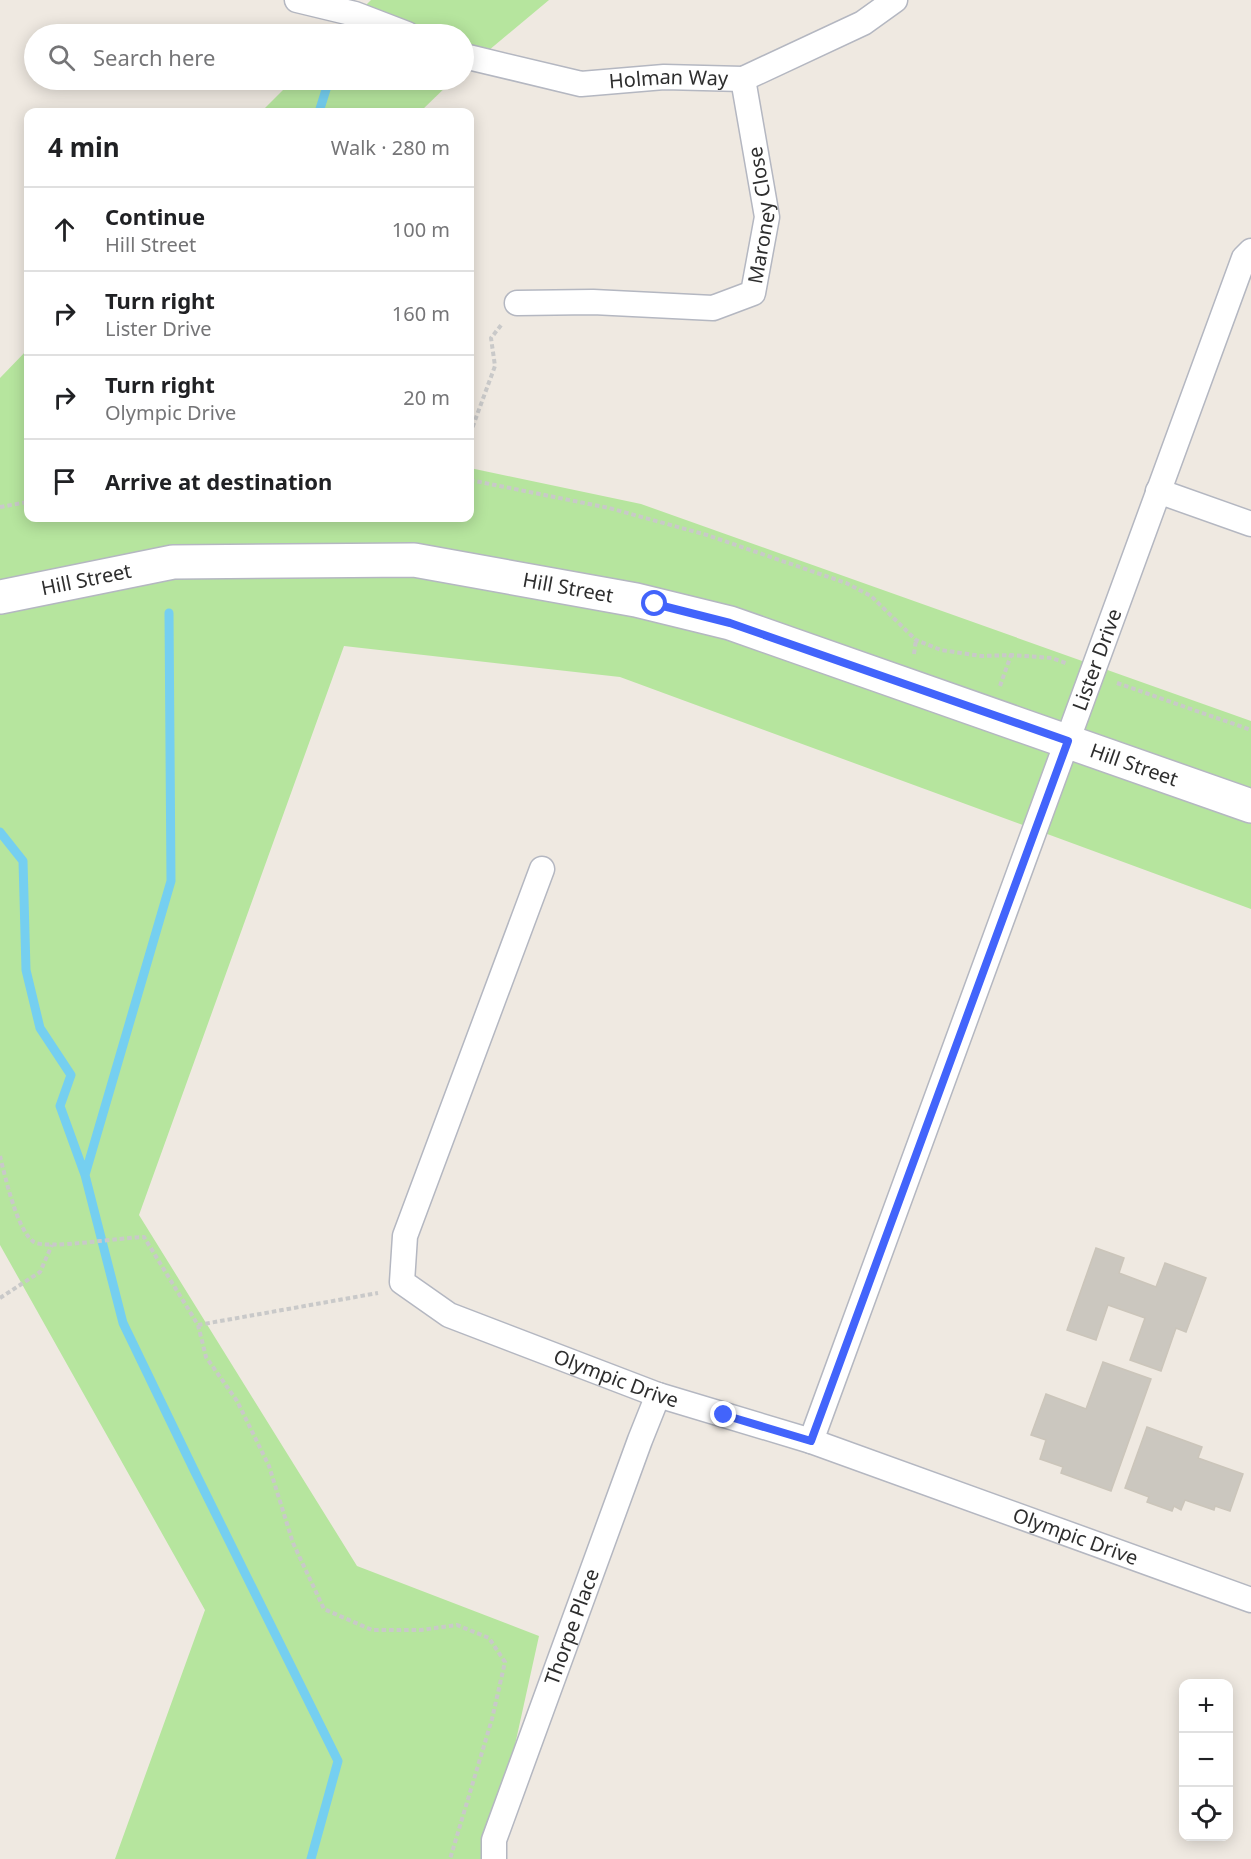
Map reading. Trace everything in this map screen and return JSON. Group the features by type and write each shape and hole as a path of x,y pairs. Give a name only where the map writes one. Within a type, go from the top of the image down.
{"main road":[{"name":"Hill Street","path":"0,597 173,562 414,560 636,600 730,623 1251,806"}],"street":[{"path":"297,0 357,7 388,24"},
{"name":"Holman Way","path":"474,58 581,84 664,77 743,79 863,23 896,0"},
{"name":"Maroney Close","path":"517,303 592,302 713,308 753,293 766,217 743,79"},
{"name":"Lister Drive","path":"811,1441 1244,258 1251,251"},
{"path":"1158,491 1251,524"},
{"path":"402,1282 405,1236 542,869"},
{"name":"Olympic Drive","path":"402,1282 449,1316 658,1395 811,1441 1251,1600"},
{"name":"Thorpe Place","path":"494,1859 494,1840 658,1395"}],"path":[{"path":"474,424 495,366 491,338 517,303"},
{"path":"474,481 620,511 707,535 846,583 871,596 916,640 940,650 981,656 1011,655 1052,658 1251,729"},
{"path":"0,507 24,503"},
{"path":"0,1156 8,1189 24,1233 35,1243 62,1245 121,1237 144,1237 198,1324 206,1357 237,1401 269,1466 293,1543 324,1609 372,1630 421,1630 458,1626 489,1638 505,1662 492,1719 450,1859"},
{"path":"0,1298 40,1272 52,1245"},
{"path":"198,1324 377,1293 402,1282"}],"green space":[{"path":"371,0 549,0 474,63 474,24 347,24"},
{"path":"283,90 443,90 424,108 265,108"},
{"path":"24,353 24,522 474,522 474,469 641,504 1251,721 1251,909 620,677 344,646 139,1215 357,1566 539,1636 494,1840 492,1859 115,1859 205,1610 0,1245 0,378"}],"building":[{"path":"1096,1248 1124,1258 1119,1273 1156,1287 1165,1263 1206,1278 1186,1332 1176,1328 1161,1371 1130,1360 1145,1318 1108,1305 1096,1340 1067,1330"},
{"path":"1103,1362 1151,1379 1111,1491 1061,1473 1063,1467 1040,1459 1046,1440 1031,1435 1046,1394 1086,1409"},
{"path":"1147,1427 1202,1447 1198,1458 1243,1474 1230,1511 1215,1506 1214,1510 1185,1500 1181,1510 1174,1506 1172,1511 1147,1502 1149,1497 1125,1488"}],"waterway":[{"path":"320,108 326,90"},
{"path":"169,613 171,881 85,1175 123,1323 338,1761 311,1859"},
{"path":"0,832 23,861 26,970 40,1028 71,1075 60,1106 85,1175"}],"route":[{"path":"655,604 730,623 1068,741 811,1441 724,1415"}]}
